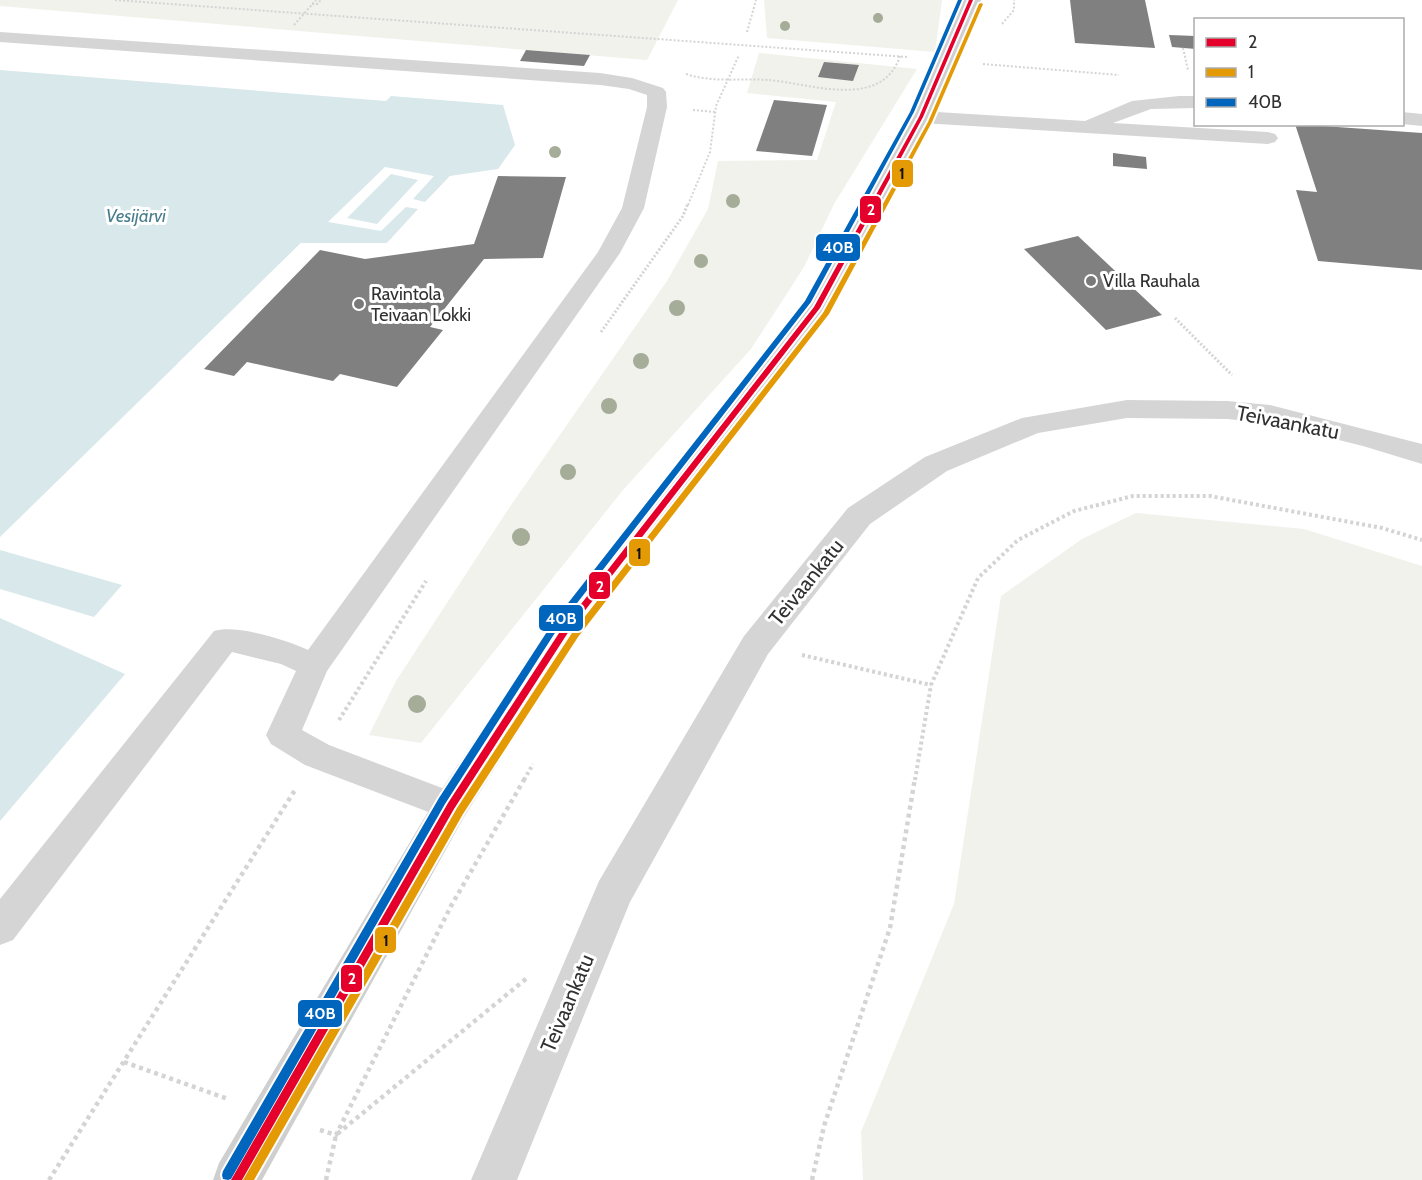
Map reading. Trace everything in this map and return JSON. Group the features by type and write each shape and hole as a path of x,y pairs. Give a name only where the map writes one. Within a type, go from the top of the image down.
{"main road":[{"path":"236,1180 451,807 566,629 817,308 921,117 971,0"}],"street":[{"name":"Teivaankatu","path":"494,1180 613,894 756,645 859,516 936,464 1032,425 1127,410 1227,410 1270,414 1422,453"}],"lane":[{"path":"0,37 600,79 632,84 656,92 657,107 633,208 609,253 314,666 283,735 317,755 451,807"},
{"path":"1087,128 1132,106 1148,102 1194,102"},
{"path":"921,117 1268,138"},
{"path":"1404,118 1422,120"},
{"path":"0,928 225,639 288,654 314,666"}],"path":[{"path":"115,0 900,56 1122,75"},
{"path":"298,19 316,0"},
{"path":"312,4 317,4 321,0"},
{"path":"747,32 756,0"},
{"path":"1183,48 1188,71"},
{"path":"597,338 683,216 710,152 716,106 740,55"},
{"path":"729,79 770,80 808,87 850,89 868,86 891,74 897,67 900,56"},
{"path":"1175,318 1270,414"},
{"path":"812,1180 824,1125 890,928 931,684 978,578 1018,540 1074,511 1133,496 1210,496 1382,528 1422,540"},
{"path":"49,1180 431,574"},
{"path":"756,645 931,684"},
{"path":"326,1180 336,1135 531,974"}],"shaded area":[{"path":"0,0 678,0 647,60 0,6"},
{"path":"764,0 942,0 935,52 767,38"},
{"path":"759,53 917,69 834,204 804,267 751,349 623,490 421,743 369,735 396,681 509,508 667,281 708,209 718,161 817,160 836,102 747,93"},
{"path":"1136,513 1304,529 1422,566 1422,1180 863,1180 861,1132 954,904 1001,596 1082,539"}],"water":[{"name":"Vesijärvi","path":"0,70 386,101 391,96 503,105 515,145 498,169 450,176 387,243 301,243 0,537"},
{"path":"0,550 122,585 94,617 0,589"},
{"path":"0,618 125,674 0,821"}],"pier":[{"path":"385,167 434,176 413,199 425,202 450,176 469,176 452,179 388,246 303,246 182,364 178,363 301,243 387,243 418,209 406,207 381,231 328,222","holes":["391,174 418,180 377,224 347,218"]}],"building":[{"path":"1070,0 1145,0 1155,48 1075,43"},
{"path":"1169,35 1194,36 1194,49 1172,47"},
{"path":"526,50 590,55 584,66 520,61"},
{"path":"824,62 859,65 853,81 818,77"},
{"path":"774,100 827,105 812,156 756,151"},
{"path":"1296,126 1422,133 1422,270 1318,261 1296,190 1317,192"},
{"path":"1113,153 1146,157 1147,169 1113,166"},
{"name":"Ravintola Teivaan Lokki","path":"498,176 566,177 543,258 484,259 430,327 443,330 397,387 340,374 333,381 247,362 234,376 204,369 320,250 365,259 474,244"},
{"path":"1078,236 1162,315 1106,330 1024,249"}],"transit line":[{"name":"40B","path":"227,1175 442,801 557,623 808,302 912,112 960,0"},
{"name":"2","path":"236,1180 451,806 566,629 817,308 921,117 971,0"},
{"name":"1","path":"248,1180 460,811 575,635 826,314 930,122 981,4"}],"place":[{"name":"Villa Rauhala","path":"1091,281"},
{"name":"Ravintola Teivaan Lokki","path":"359,304"}]}
